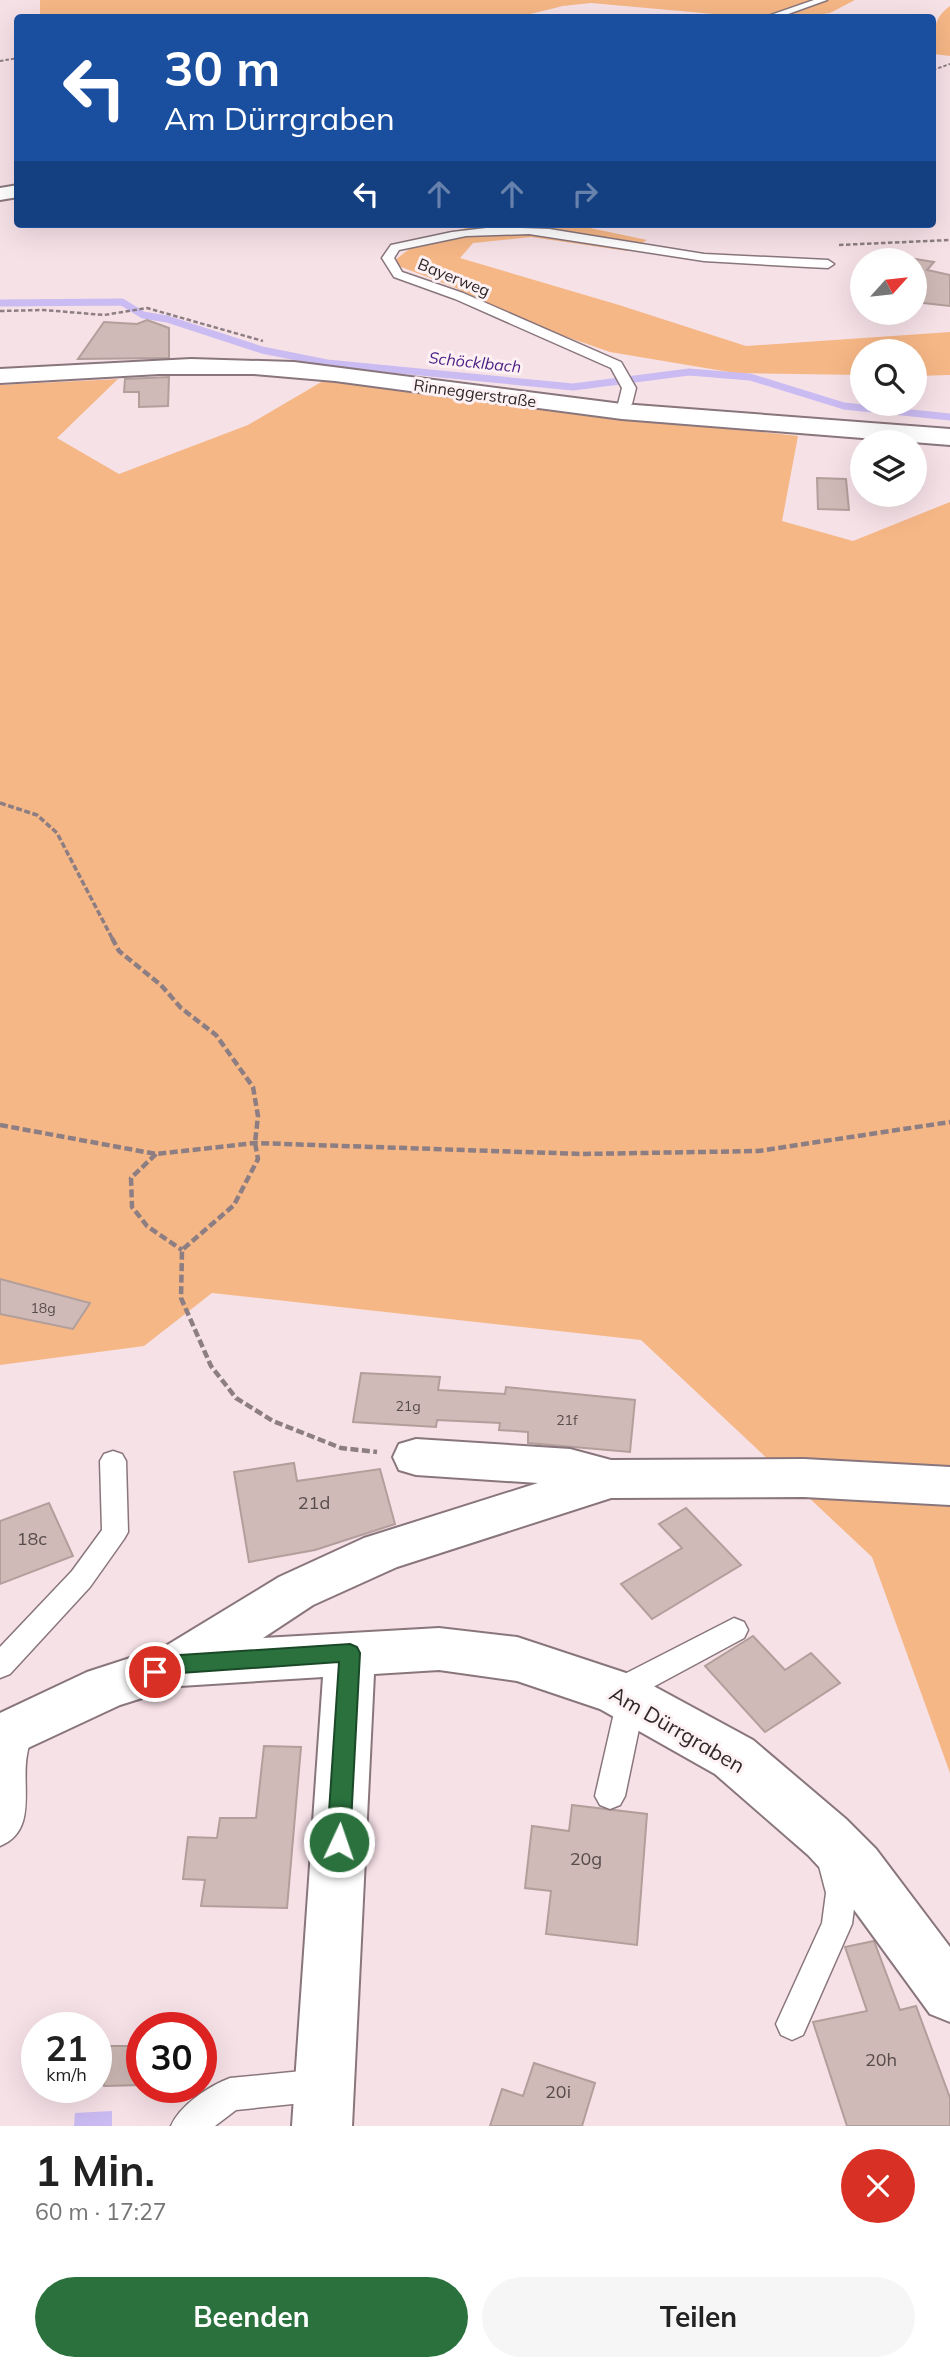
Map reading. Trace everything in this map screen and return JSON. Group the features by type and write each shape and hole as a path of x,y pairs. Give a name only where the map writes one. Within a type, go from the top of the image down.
{"street":[{"name":"Rinneggerstraße","path":"0,376 178,367 306,370 574,407 789,427 950,437"},
{"name":"Am Dürrgraben","path":"416,1457 570,1467 611,1479"},
{"name":"Am Dürrgraben","path":"180,1664 375,1542 611,1479 804,1478 950,1486"},
{"name":"Am Dürrgraben","path":"11,1733 105,1688 180,1664 439,1649 517,1659 624,1696 734,1757 827,1837 856,1867 950,1994"},
{"path":"323,2105 350,1653"}],"lane":[{"path":"778,14 822,0"},
{"name":"Bayerweg","path":"625,404 629,394 616,365 459,296 398,274 388,258 395,247 459,233 511,230 593,237 661,252 740,262 828,264"},
{"path":"0,1666 81,1579 115,1532 113,1461"},
{"path":"610,1796 624,1696 734,1630"},
{"path":"0,1832 10,1819 11,1733"},
{"path":"792,2024 837,1924 841,1893 827,1837"},
{"path":"188,2126 230,2094 323,2105"}],"path":[{"path":"0,311 108,315 141,309"},
{"path":"0,803 37,815 57,833 120,951 161,985 181,1008 216,1035 253,1087 258,1116 255,1143 258,1158 234,1205 182,1250 181,1298 211,1366 236,1398 273,1421 341,1448 416,1457"},
{"path":"0,1125 156,1154 255,1143 583,1154 758,1151 950,1122"},
{"path":"156,1154 131,1178 132,1207 147,1226 182,1250"}],"shaded area":[{"path":"40,0 855,0 823,14 714,14 591,3 530,14 40,14"},
{"path":"950,6 950,56 936,54 936,24"},
{"path":"466,228 590,228 647,240 627,251 531,237 473,243 460,258 746,346 950,332 950,375 927,376 927,339 850,339 850,375 735,373 610,352 524,322 456,288 391,263 416,244"},
{"path":"118,379 57,438 119,474 248,425 323,381 798,436 782,521 853,541 950,502 950,1773 872,1557 641,1340 212,1293 144,1346 0,1365 0,385"},
{"path":"112,2111 112,2126 74,2126 75,2113"}],"building":[{"path":"928,270 950,275 950,306 928,303"},
{"path":"147,320 169,328 169,358 78,359 104,322 137,324"},
{"path":"169,377 168,406 139,407 139,392 124,392 125,379"},
{"path":"817,478 846,479 849,510 818,509"},
{"path":"0,1279 90,1303 73,1329 0,1314"},
{"path":"361,1373 440,1377 438,1390 505,1394 506,1387 635,1400 630,1452 528,1443 528,1432 499,1430 500,1423 437,1420 436,1427 353,1422"},
{"path":"294,1463 297,1481 380,1469 395,1524 315,1550 249,1562 234,1472"},
{"path":"49,1503 73,1556 0,1584 0,1521"},
{"path":"686,1508 741,1565 652,1619 621,1584 682,1548 659,1524"},
{"path":"753,1636 785,1670 811,1653 840,1683 765,1732 705,1666"},
{"path":"264,1746 301,1747 287,1908 201,1906 205,1880 183,1879 188,1837 217,1838 220,1818 256,1818"},
{"path":"572,1805 647,1814 637,1945 546,1934 551,1891 525,1888 532,1826 569,1831"},
{"path":"874,1941 900,2010 916,2006 950,2098 950,2126 847,2126 813,2022 867,2011 845,1947"},
{"path":"112,2046 126,2046 126,2085 112,2086"},
{"path":"534,2063 595,2083 582,2126 490,2126 502,2089 523,2096"}],"waterway":[{"name":"Schöcklbach","path":"0,303 122,302 143,315 167,319 262,350 327,363 573,387 689,372 750,377 844,406 950,417"}],"route":[{"path":"155,1672 180,1664 350,1653 339,1842"}]}
